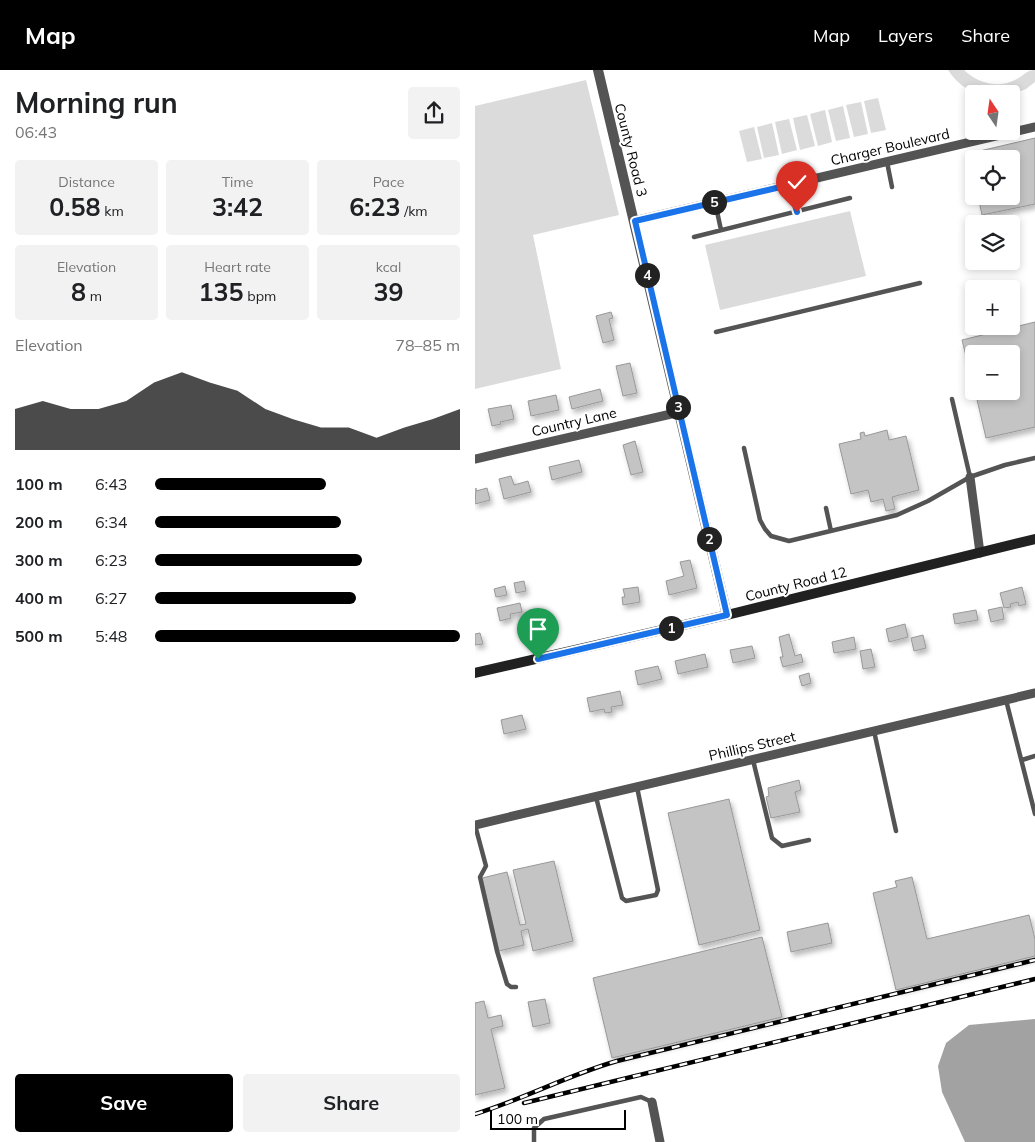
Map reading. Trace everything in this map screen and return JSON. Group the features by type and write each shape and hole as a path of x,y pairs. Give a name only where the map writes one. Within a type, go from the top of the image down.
{"main road":[{"name":"County Road 12","path":"475,673 727,615 1035,539"}],"street":[{"name":"County Road 3","path":"598,70 727,615"},
{"name":"Charger Boulevard","path":"635,221 1035,127"},
{"name":"Country Lane","path":"475,459 680,412"},
{"path":"970,476 980,552"},
{"name":"Phillips Street","path":"475,825 1006,700 1034,696"},
{"path":"652,1102 660,1142"}],"lane":[{"path":"887,162 892,187"},
{"path":"789,185 797,212"},
{"path":"694,237 850,198"},
{"path":"715,202 721,230"},
{"path":"716,332 920,283"},
{"path":"952,399 970,476"},
{"path":"744,448 760,520 771,536 789,541 897,515 928,501 970,476 1035,458"},
{"path":"826,508 831,531"},
{"path":"1006,700 1035,814"},
{"path":"874,731 896,831"},
{"path":"1022,760 1035,756"},
{"path":"753,760 772,838 782,846 809,840"},
{"path":"596,797 622,898 626,901 656,895 658,890 637,787"},
{"path":"475,825 486,866 480,877 497,951 507,984 511,987 516,987"},
{"path":"534,1142 534,1128 544,1119 641,1097 652,1102"}],"shaded area":[{"path":"948,70 964,70 983,82 1003,84 1035,70 1035,82 1020,91 1020,85 965,85 965,87"},
{"path":"586,80 619,215 533,235 561,369 475,389 475,106"},
{"path":"878,98 886,130 871,133 864,101"},
{"path":"861,102 868,134 854,137 846,105"},
{"path":"843,106 850,138 836,141 828,110"},
{"path":"825,110 832,142 818,146 810,114"},
{"path":"807,115 815,146 800,150 793,118"},
{"path":"789,119 797,150 782,154 775,122"},
{"path":"772,123 779,155 764,158 757,127"},
{"path":"754,127 762,159 747,162 739,131"},
{"path":"850,211 866,276 720,310 705,245"},
{"path":"1035,1019 1035,1142 965,1142 942,1092 938,1066 946,1043 969,1025"}],"building":[{"path":"1035,138 1035,204 982,215 980,205 1020,205 1020,150 984,150"},
{"path":"611,312 613,318 609,319 614,340 603,343 596,316"},
{"path":"1035,322 1035,427 986,438 977,400 1020,400 1020,345 965,345 965,352 962,340 982,335 1020,335 1020,326"},
{"path":"630,363 637,393 623,396 616,366"},
{"path":"600,389 603,401 572,409 569,397"},
{"path":"556,395 559,410 531,416 528,401"},
{"path":"511,405 514,419 492,426 488,409"},
{"path":"887,430 889,440 906,436 919,490 892,497 895,509 886,511 883,499 871,502 868,490 851,494 839,444 861,439 860,433 864,432 865,436"},
{"path":"635,441 643,472 631,475 623,445"},
{"path":"579,460 582,472 552,480 549,467"},
{"path":"511,476 514,485 528,481 531,492 504,499 499,479"},
{"path":"476,488 476,491 487,488 490,500 475,504"},
{"path":"690,560 697,588 669,595 666,581 684,576 680,562"},
{"path":"524,581 526,591 516,593 514,583"},
{"path":"505,586 507,595 496,597 494,589"},
{"path":"638,587 640,602 623,605 622,597 625,597 623,589"},
{"path":"1022,587 1026,604 1019,606 1018,602 1010,604 1011,607 1004,608 1000,593"},
{"path":"520,603 522,612 510,614 511,618 500,621 497,608"},
{"path":"1002,607 1004,619 991,622 988,610"},
{"path":"976,610 978,620 955,624 953,614"},
{"path":"542,615 545,632 534,635 531,617"},
{"path":"905,624 908,637 889,642 886,629"},
{"path":"480,633 483,644 475,645 475,634"},
{"path":"789,634 795,656 801,654 803,662 783,667 780,657 783,657 779,637"},
{"path":"923,635 926,648 914,651 911,638"},
{"path":"854,637 856,649 834,653 832,642"},
{"path":"752,646 755,658 733,663 730,650"},
{"path":"871,649 875,667 863,669 860,651"},
{"path":"705,654 708,667 678,674 675,661"},
{"path":"658,666 662,679 638,685 635,671"},
{"path":"809,673 811,683 802,686 799,676"},
{"path":"620,691 623,705 611,707 612,712 605,713 604,709 590,712 587,698"},
{"path":"522,715 526,729 504,734 501,720"},
{"path":"799,780 801,790 795,792 800,812 771,818 766,797 769,796 768,788"},
{"path":"729,799 760,930 699,945 668,813"},
{"path":"554,861 573,941 533,951 528,929 521,931 524,945 499,951 482,878 507,872 520,925 526,924 513,870"},
{"path":"912,877 927,939 1029,915 1035,939 1035,956 896,990 873,893 897,887 895,881"},
{"path":"828,923 832,943 791,952 787,932"},
{"path":"762,937 782,1017 612,1058 593,978"},
{"path":"545,999 550,1023 533,1027 528,1002"},
{"path":"484,1001 488,1018 501,1015 503,1026 491,1029 505,1088 475,1095 475,1003"}],"railway":[{"path":"475,1114 617,1061 1035,960"},
{"path":"524,1103 1035,979"}],"route":[{"path":"538,659 727,615 635,221 789,185 797,212"}]}
